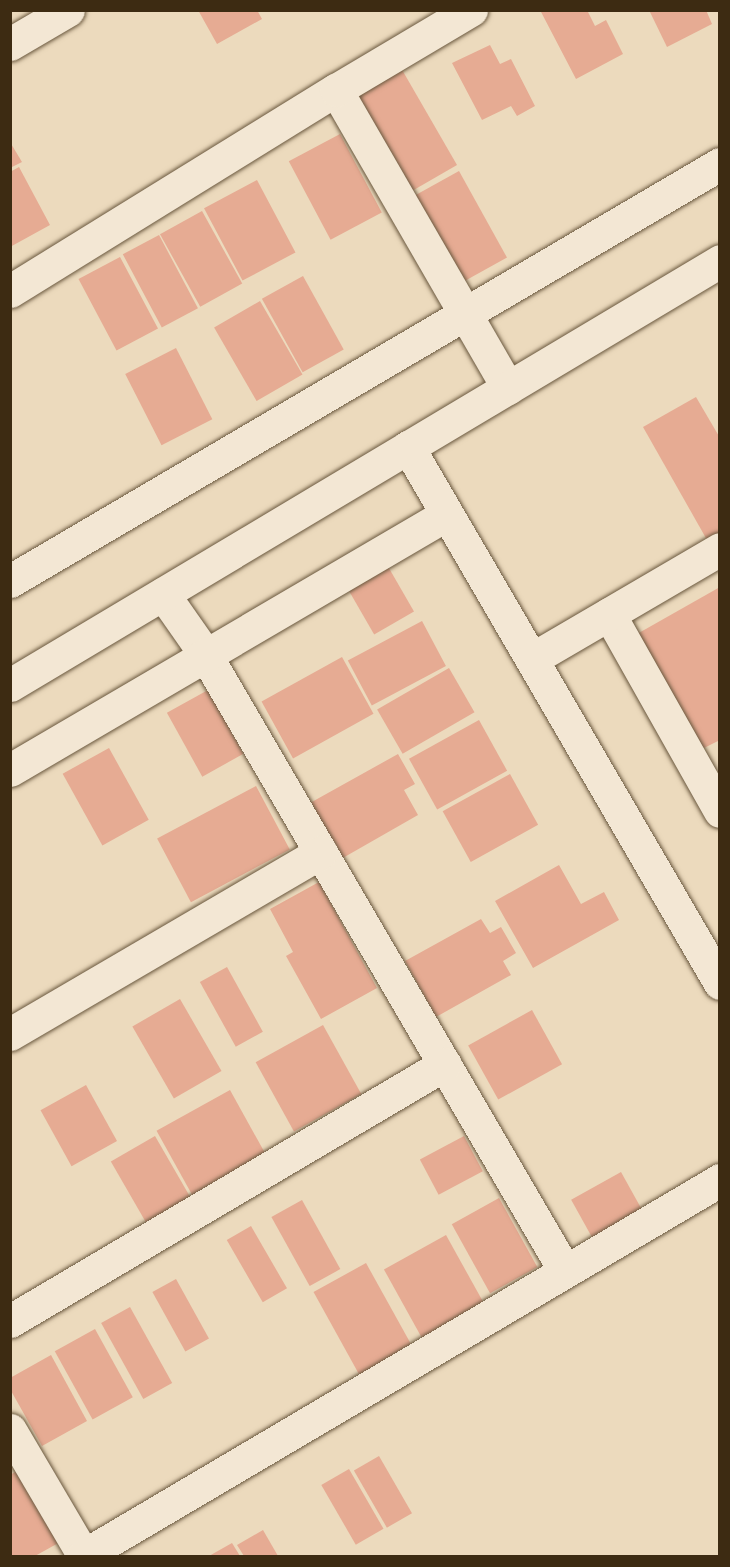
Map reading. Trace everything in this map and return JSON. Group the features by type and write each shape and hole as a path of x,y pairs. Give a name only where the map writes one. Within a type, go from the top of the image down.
{"street":[{"path":"10,44 68,10"},
{"path":"10,291 336,90 471,10"},
{"path":"336,90 507,388"},
{"path":"10,581 720,164"},
{"path":"10,685 720,261"},
{"path":"408,447 720,983"},
{"path":"10,770 447,514"},
{"path":"532,659 720,549"},
{"path":"163,594 205,654 566,1271"},
{"path":"609,614 720,811"},
{"path":"10,1034 321,852"},
{"path":"10,1321 445,1064"},
{"path":"10,1430 95,1553 720,1180"}],"building":[{"path":"198,10 257,10 262,19 217,44"},
{"path":"540,10 587,10 595,26 606,20 623,54 576,79"},
{"path":"649,10 706,10 712,24 667,47"},
{"path":"490,45 500,64 511,59 535,106 517,116 511,106 482,120 452,63"},
{"path":"401,68 457,165 411,191 355,94"},
{"path":"340,134 382,213 331,240 289,161"},
{"path":"10,142 22,162 10,168"},
{"path":"19,167 50,225 10,247 10,172"},
{"path":"459,171 507,258 462,282 414,196"},
{"path":"257,180 295,252 243,281 204,208"},
{"path":"202,211 242,284 200,307 160,234"},
{"path":"159,235 198,308 162,328 123,254"},
{"path":"120,257 158,329 117,351 79,279"},
{"path":"303,276 344,349 303,372 262,299"},
{"path":"260,301 302,375 257,401 214,328"},
{"path":"176,348 212,419 162,445 125,374"},
{"path":"696,397 720,438 720,543 711,547 643,427"},
{"path":"386,563 414,611 374,634 346,586"},
{"path":"720,587 720,740 702,749 637,634"},
{"path":"422,621 446,666 372,705 348,660"},
{"path":"342,657 374,714 293,758 262,702"},
{"path":"449,668 474,712 403,754 377,710"},
{"path":"208,690 243,754 202,777 167,713"},
{"path":"479,720 507,771 437,810 409,759"},
{"path":"109,748 149,820 102,845 63,774"},
{"path":"398,754 415,784 404,790 418,815 341,859 310,803"},
{"path":"510,774 538,825 471,862 443,811"},
{"path":"256,786 290,850 191,902 157,839"},
{"path":"559,865 581,904 604,892 619,920 533,968 495,901"},
{"path":"319,882 377,988 321,1019 286,956 293,952 270,909"},
{"path":"481,919 490,933 501,927 516,953 503,961 511,975 436,1017 405,961"},
{"path":"227,967 263,1032 236,1047 200,982"},
{"path":"180,999 222,1071 174,1098 132,1026"},
{"path":"532,1010 562,1064 498,1100 468,1045"},
{"path":"323,1025 361,1094 294,1131 256,1062"},
{"path":"86,1085 117,1141 72,1166 41,1110"},
{"path":"230,1090 268,1159 195,1200 157,1131"},
{"path":"155,1136 193,1203 149,1228 111,1162"},
{"path":"464,1136 483,1171 439,1195 420,1159"},
{"path":"621,1172 644,1213 594,1241 571,1200"},
{"path":"499,1198 537,1267 490,1293 452,1224"},
{"path":"302,1200 340,1269 310,1286 271,1217"},
{"path":"251,1226 287,1288 263,1302 227,1240"},
{"path":"446,1235 486,1308 424,1342 384,1269"},
{"path":"366,1263 414,1350 362,1379 314,1292"},
{"path":"176,1279 209,1338 185,1352 152,1292"},
{"path":"130,1307 172,1383 143,1399 101,1323"},
{"path":"95,1329 133,1397 93,1420 55,1351"},
{"path":"51,1355 87,1421 42,1446 10,1389 10,1378"},
{"path":"379,1456 412,1513 387,1528 354,1470"},
{"path":"22,1468 62,1541 35,1556 10,1556 10,1475"},
{"path":"349,1469 384,1529 356,1545 321,1485"},
{"path":"263,1530 278,1556 244,1556 237,1545"},
{"path":"232,1543 240,1556 209,1556"}]}
